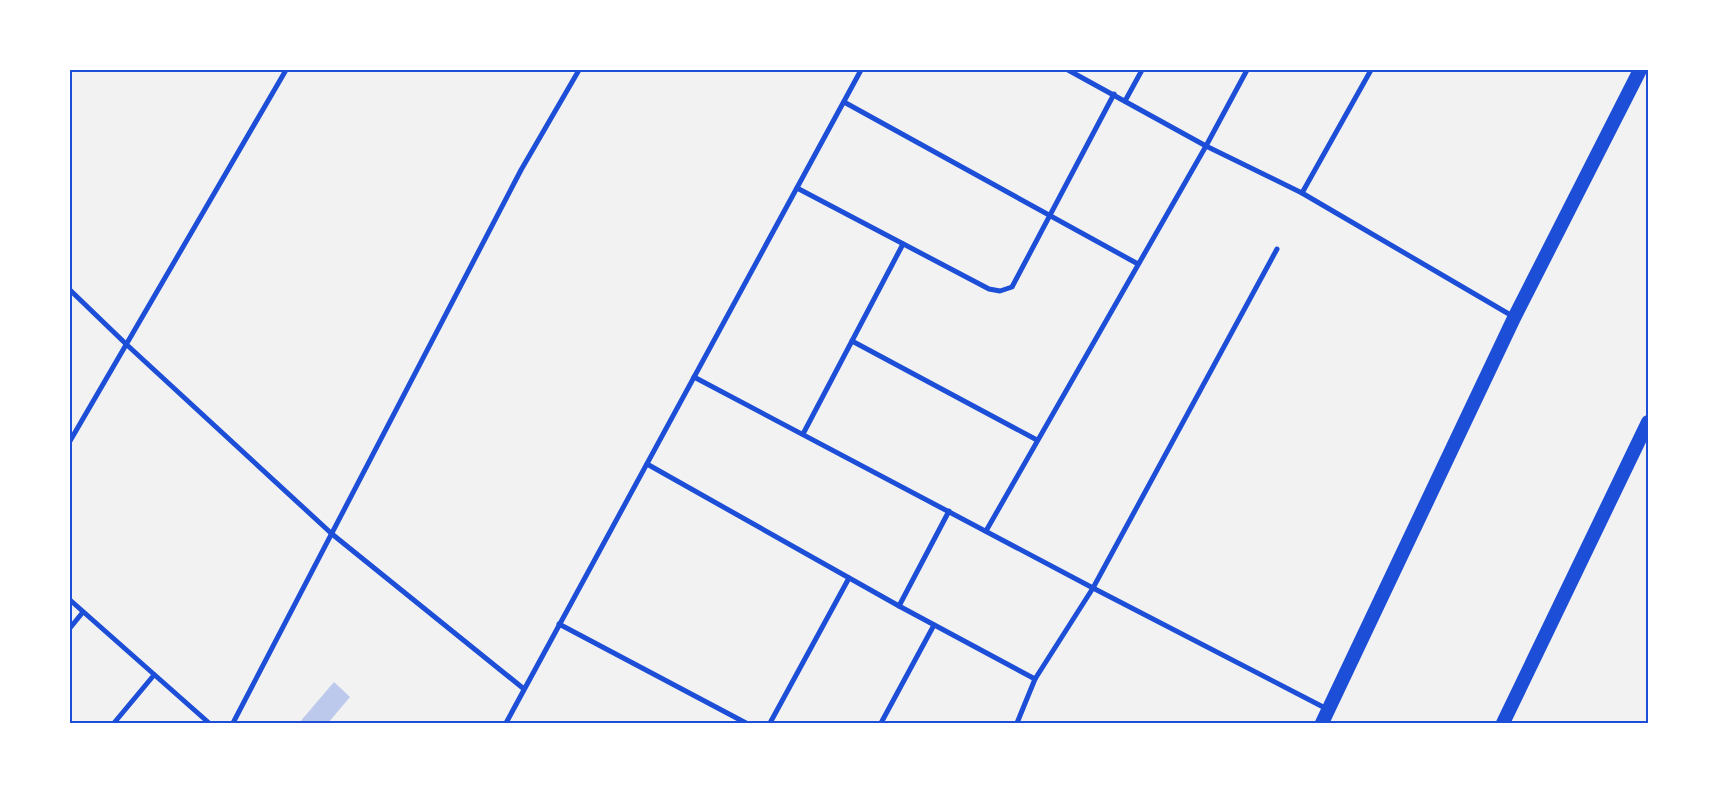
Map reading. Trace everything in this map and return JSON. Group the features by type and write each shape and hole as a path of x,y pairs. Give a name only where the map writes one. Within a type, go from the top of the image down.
{"highway":[{"path":"1322,723 1514,318 1640,70"},
{"path":"1503,723 1648,422"}],"street":[{"path":"70,440 286,70"},
{"path":"233,723 521,170 579,70"},
{"path":"506,723 861,70"},
{"path":"1068,70 1206,146 1302,192 1514,318"},
{"path":"1125,101 1142,70"},
{"path":"986,531 1206,146 1247,70"},
{"path":"1302,192 1370,70"},
{"path":"797,188 989,289 1000,291 1012,287 1114,94"},
{"path":"844,102 1138,264"},
{"path":"803,434 903,244"},
{"path":"1017,723 1035,679 1093,588 1277,249"},
{"path":"70,290 332,534 524,689"},
{"path":"852,341 1037,440"},
{"path":"694,377 1328,710"},
{"path":"647,464 899,606 1035,679"},
{"path":"899,606 949,511"},
{"path":"770,723 849,578"},
{"path":"70,600 209,723"},
{"path":"70,628 83,612"},
{"path":"559,624 746,723"},
{"path":"881,723 934,625"},
{"path":"114,723 154,675"}],"building":[{"path":"334,682 350,697 328,723 299,723"}]}
